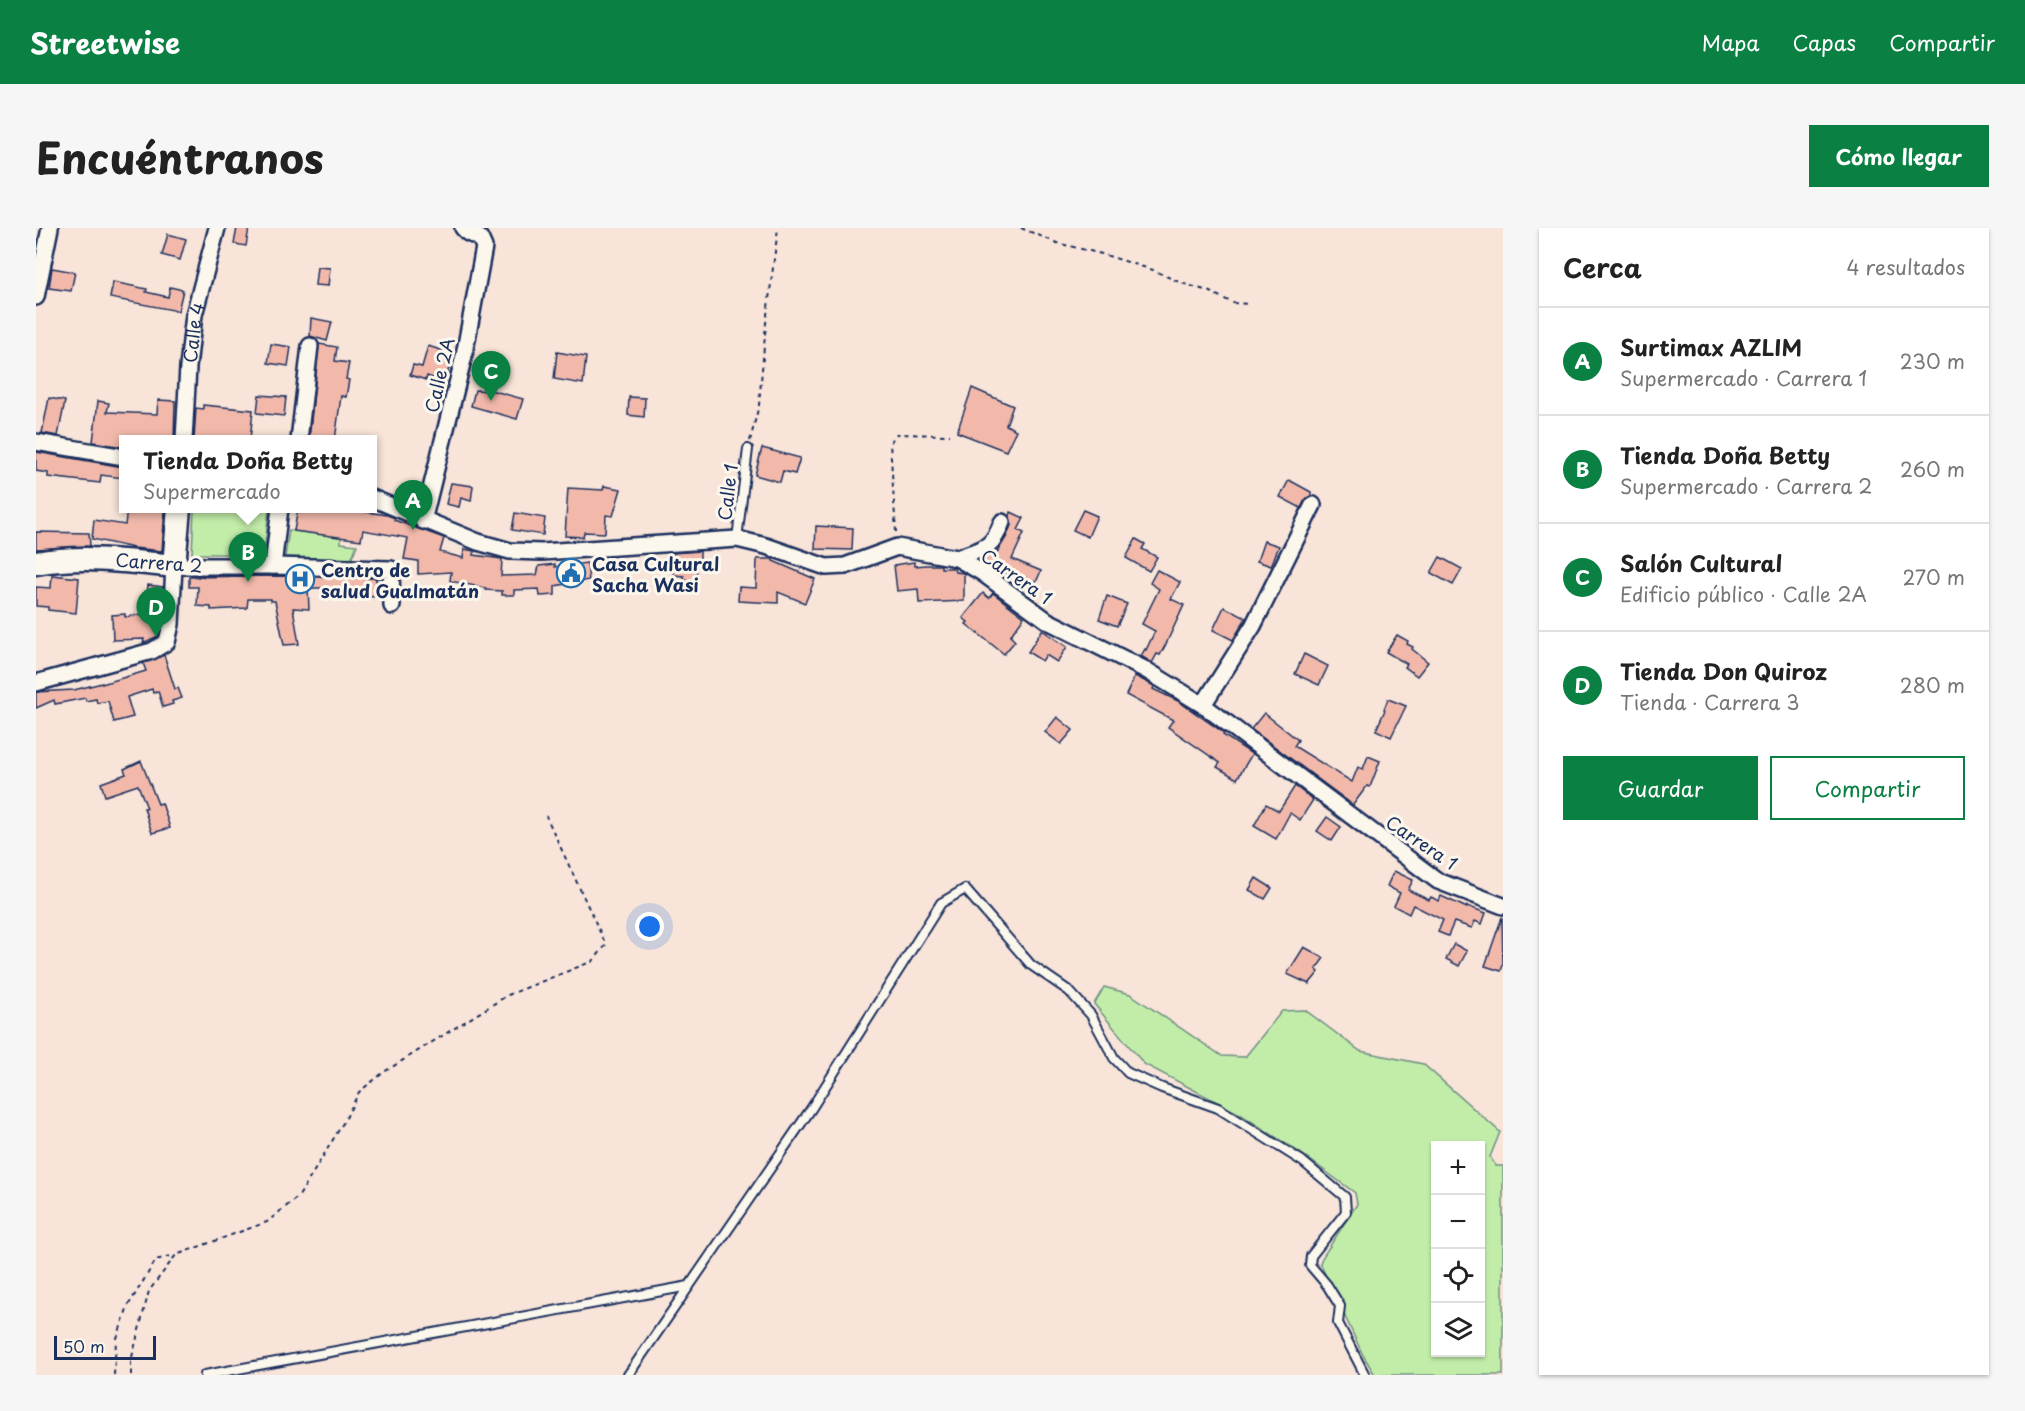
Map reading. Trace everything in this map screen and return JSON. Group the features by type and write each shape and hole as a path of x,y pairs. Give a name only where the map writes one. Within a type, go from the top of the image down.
{"street":[{"path":"36,297 50,228"},
{"name":"Calle 4","path":"184,435 194,315 217,228"},
{"name":"Calle 2A","path":"423,520 464,356 484,247 480,238 463,228"},
{"path":"300,435 310,346"},
{"path":"36,442 119,456"},
{"path":"377,500 478,543 510,550 542,552 737,539 766,546 826,567 845,566 897,547"},
{"path":"1203,705 1249,633 1313,505"},
{"path":"36,683 152,651 166,642 171,624 179,513"},
{"path":"273,566 279,513"},
{"path":"957,558 991,544 997,537 1002,522"},
{"name":"Carrera 1","path":"897,547 957,558 981,572 1048,621 1146,670 1203,705 1438,881 1503,906"},
{"name":"Carrera 2","path":"36,563 57,559 99,558 174,566 391,569 392,606"}],"lane":[{"name":"Calle 1","path":"737,539 748,449"},
{"path":"627,1375 811,1109 941,903 965,889 1031,965 1069,991 1091,1015 1114,1058 1128,1073 1218,1108 1302,1161 1345,1197 1346,1212 1311,1256 1310,1266 1327,1285 1340,1306 1338,1323 1365,1375"},
{"path":"205,1375 689,1286"}],"path":[{"path":"748,449 759,405 778,228"},
{"path":"1021,228 1057,243 1153,270 1233,303 1248,304"},
{"path":"897,547 890,443 896,434 950,435"},
{"path":"114,1375 116,1341 128,1306 156,1260 267,1222 299,1196 346,1118 358,1092 384,1072 508,995 593,961 606,945 546,816"},
{"path":"131,1375 131,1361 149,1291 176,1255"}],"green space":[{"path":"194,513 269,513 264,554 192,554"},
{"path":"289,530 341,537 341,543 357,545 351,560 285,557"},
{"path":"1104,987 1130,994 1222,1056 1245,1057 1282,1011 1305,1010 1360,1051 1423,1064 1500,1132 1490,1157 1496,1166 1503,1166 1503,1375 1375,1375 1363,1355 1320,1263 1357,1204 1355,1193 1302,1154 1240,1114 1144,1064 1094,1004"}],"building":[{"path":"237,228 249,228 246,246 234,244"},
{"path":"168,234 186,239 180,260 162,255"},
{"path":"317,267 330,268 328,286 315,285"},
{"path":"52,268 75,272 71,291 49,288"},
{"path":"113,282 147,289 146,292 168,297 170,287 183,290 178,311 110,298"},
{"path":"311,318 332,322 327,341 310,336"},
{"path":"271,344 291,347 288,366 268,363"},
{"path":"319,344 337,347 335,361 349,363 346,379 349,380 346,397 341,396 336,435 310,435"},
{"path":"428,346 453,354 445,382 427,376 426,380 410,375 413,365 422,367"},
{"path":"557,352 586,357 583,384 554,379"},
{"path":"972,388 1013,406 1006,425 1016,430 1006,451 957,432"},
{"path":"475,390 494,391 523,399 517,419 471,406"},
{"path":"259,395 286,397 284,416 257,413"},
{"path":"629,397 645,398 644,417 628,415"},
{"path":"49,398 65,401 58,436 42,433"},
{"path":"158,400 175,401 174,435 119,435 119,446 93,442 98,401 109,403 107,412 157,414"},
{"path":"203,405 253,410 250,435 194,435 196,408 203,409"},
{"path":"762,448 800,458 795,474 783,471 780,482 755,475"},
{"path":"36,452 119,466 119,477 101,475 100,483 48,477 48,473 36,471"},
{"path":"1289,480 1311,492 1311,496 1305,500 1301,508 1280,497"},
{"path":"451,483 473,486 471,501 461,498 459,507 446,504"},
{"path":"604,486 621,489 613,516 606,515 605,533 584,532 583,537 565,536 568,488 603,490"},
{"path":"1083,510 1097,516 1088,537 1073,530"},
{"path":"1011,512 1024,518 1018,530 1024,533 1012,559 1041,571 1036,582 1007,571 1006,574 984,562 986,557 996,554 1007,536 1011,525"},
{"path":"126,513 165,513 162,551 92,539 94,520 125,525"},
{"path":"297,513 387,515 395,518 394,520 444,538 440,552 463,558 464,549 474,551 474,555 502,559 501,576 537,575 539,566 555,564 555,567 587,563 589,580 555,586 555,595 540,596 539,589 514,590 514,595 502,595 502,591 486,590 486,588 450,581 451,572 418,574 418,561 404,559 408,538 363,530 361,540 294,531"},
{"path":"515,513 545,518 543,535 512,530"},
{"path":"816,526 853,528 852,550 815,549"},
{"path":"36,532 89,533 90,546 36,549"},
{"path":"1136,539 1145,544 1142,549 1157,557 1149,571 1126,558"},
{"path":"1264,541 1279,546 1271,566 1257,561"},
{"path":"700,551 696,581 684,580 684,576 673,575 673,553"},
{"path":"1440,557 1462,569 1453,585 1431,573"},
{"path":"757,559 773,559 773,561 815,579 805,603 778,592 778,603 738,601 739,587 756,588"},
{"path":"914,562 915,566 941,565 941,568 954,568 955,572 964,573 964,601 919,603 918,589 897,591 894,565"},
{"path":"1157,570 1180,582 1171,599 1184,605 1160,655 1157,654 1152,663 1141,656 1155,631 1142,624 1159,589 1150,583"},
{"path":"52,575 79,578 76,613 48,610 48,607 36,606 36,587 51,588"},
{"path":"189,577 376,578 376,581 382,581 382,596 368,597 368,588 308,588 309,609 293,608 299,644 284,645 275,601 248,599 247,608 211,610 211,607 197,606 198,587 189,587"},
{"path":"148,585 163,587 158,636 143,643 144,639 113,640 112,615 125,614 125,617 145,614"},
{"path":"983,593 989,598 993,593 1024,617 1010,636 1015,641 1004,654 966,624 968,622 963,618"},
{"path":"1107,596 1127,604 1117,626 1099,619"},
{"path":"1224,607 1246,618 1233,640 1213,630"},
{"path":"1042,630 1067,647 1057,662 1046,655 1042,661 1028,652"},
{"path":"1397,635 1408,641 1407,644 1428,662 1417,676 1405,667 1407,664 1386,652"},
{"path":"1304,654 1328,666 1319,685 1295,674"},
{"path":"164,655 175,689 178,688 182,698 172,701 173,704 163,707 158,691 153,693 152,689 127,697 133,717 114,722 108,701 97,703 96,699 86,701 85,698 55,704 54,700 36,708 36,692 74,690 102,684 146,671 143,663"},
{"path":"1135,676 1154,686 1153,689 1178,701 1252,754 1237,779 1217,767 1220,763 1168,727 1173,720 1126,695"},
{"path":"1388,699 1406,706 1391,737 1376,730"},
{"path":"1264,713 1298,740 1294,746 1352,782 1358,767 1363,769 1368,756 1380,761 1370,787 1367,786 1353,805 1251,729"},
{"path":"1057,717 1073,730 1061,744 1045,732"},
{"path":"141,761 158,804 162,803 170,828 152,833 144,808 147,808 138,785 105,796 101,783 126,774 124,769"},
{"path":"1295,786 1313,800 1300,820 1290,813 1276,839 1254,826 1266,804 1279,811"},
{"path":"1327,817 1341,827 1332,841 1317,831"},
{"path":"1394,871 1413,880 1408,890 1429,900 1431,897 1439,901 1441,896 1467,908 1467,906 1486,913 1482,924 1475,921 1472,928 1454,922 1448,936 1438,932 1443,920 1413,905 1409,914 1394,906 1400,893 1387,886"},
{"path":"1256,878 1272,888 1265,899 1249,890"},
{"path":"1502,917 1503,965 1501,971 1485,966"},
{"path":"1454,944 1467,951 1459,966 1446,959"},
{"path":"1304,947 1324,958 1316,969 1319,972 1309,984 1287,974"}],"place":[{"name":"Salón Cultural","path":"491,401"},
{"name":"Surtimax AZLIM","path":"413,530"},
{"name":"Casa Cultural Sacha Wasi","path":"571,573"},
{"name":"Centro de salud Gualmatán","path":"300,579"},
{"name":"Tienda Doña Betty","path":"248,582"},
{"name":"Tienda Don Quiroz","path":"156,637"}]}
